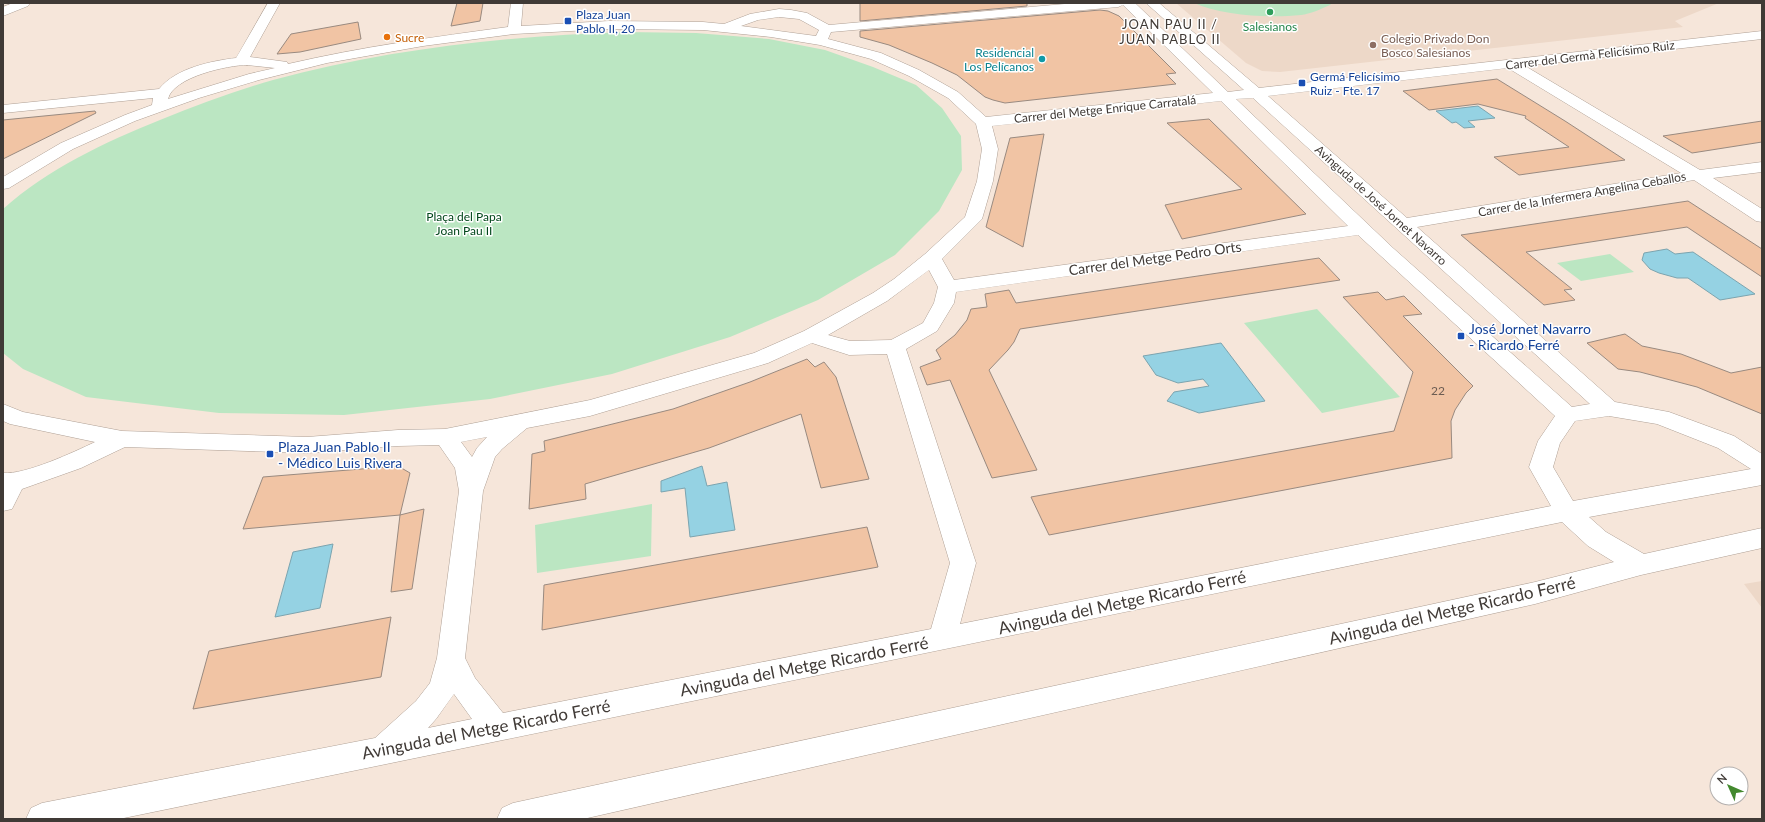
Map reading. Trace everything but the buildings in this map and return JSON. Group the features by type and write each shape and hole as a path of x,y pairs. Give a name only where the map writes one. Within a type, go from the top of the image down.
{"street":[{"path":"4,12 24,3"},
{"path":"241,62 274,3"},
{"path":"514,30 516,3"},
{"path":"3,109 161,100 351,54 423,42 514,30 609,25 668,25 724,28 778,34 824,35 1118,3"},
{"name":"Avinguda de José Jornet Navarro","path":"1128,3 1362,229 1568,415"},
{"name":"Avinguda de José Jornet Navarro","path":"1152,3 1609,408"},
{"path":"3,412 18,419 122,439 308,445 398,438 445,437 590,408 754,360 811,336 880,297 900,283 932,258 973,218 985,181 990,149 983,122 953,95 914,73 824,35 818,23 805,17 776,12 766,8 752,16 724,28"},
{"name":"Carrer del Germà Felicísimo Ruiz","path":"1226,96 1256,94 1762,35"},
{"path":"1741,37 1762,47"},
{"path":"3,184 67,146 130,118 161,100 169,86 182,78 211,67 241,62 265,61 293,67"},
{"path":"1511,64 1696,175 1762,217"},
{"name":"Carrer del Metge Enrique Carratalá","path":"983,122 1226,96"},
{"name":"Carrer de la Infermera Angelina Ceballos","path":"1402,224 1696,175 1762,167"},
{"name":"Carrer del Metge Pedro Orts","path":"948,287 1362,229"},
{"path":"811,336 849,348 895,347 930,327 944,303 948,287 932,258"},
{"path":"895,347 963,563 942,639"},
{"path":"1641,565 1597,539 1567,512 1541,467 1549,441 1568,415 1609,408 1661,417 1726,442 1762,465"},
{"path":"385,750 417,720 442,689 450,658 471,491 486,454 494,443 523,421"},
{"path":"445,437 466,466 471,491"},
{"path":"6,489 73,462 122,439"},
{"name":"Avinguda del Metge Ricardo Ferré","path":"42,819 1567,512 1762,476"},
{"name":"Avinguda del Metge Ricardo Ferré","path":"513,819 1535,593 1641,565 1762,538"},
{"path":"450,658 465,687 496,727"}],"shaded area":[{"name":"Colegio Privado Don Bosco Salesianos","path":"1176,3 1719,3 1675,21 1683,27 1280,72 1262,71 1246,63"},
{"path":"1762,581 1762,608 1744,584"}],"green space":[{"name":"Salesianos","path":"1194,3 1332,3 1319,10 1304,14 1288,16 1261,16 1218,11"},
{"name":"Plaça del Papa Joan Pau II","path":"626,32 696,33 769,39 825,50 873,67 916,85 942,108 961,136 962,170 939,211 895,255 818,300 730,337 612,374 490,399 344,415 219,413 86,397 23,369 3,353 3,209 39,181 98,147 139,128 216,98 273,80 316,69 404,52 448,46 537,37"},
{"path":"1610,254 1634,272 1581,281 1557,263"},
{"path":"1317,309 1400,397 1322,413 1244,323"},
{"path":"652,504 651,556 537,573 535,525"}],"water":[{"path":"1478,106 1495,118 1468,121 1475,127 1464,128 1456,122 1452,123 1436,111"},
{"path":"1667,249 1675,254 1693,252 1755,294 1720,300 1688,278 1677,278 1659,273 1650,269 1642,260 1644,253"},
{"path":"1221,343 1265,401 1199,413 1167,401 1174,392 1209,386 1203,379 1178,383 1156,375 1143,356"},
{"path":"702,466 707,486 727,482 735,530 690,537 685,488 661,492 661,481"},
{"path":"333,544 320,608 275,617 293,552"}],"place":[{"name":"Salesianos","path":"1270,12"},
{"name":"Plaza Juan Pablo II, 20","path":"568,21"},
{"name":"Sucre","path":"387,37"},
{"name":"Colegio Privado Don Bosco Salesianos","path":"1373,45"},
{"name":"Residencial Los Pelícanos","path":"1042,59"},
{"name":"Germá Felicísimo Ruiz - Fte. 17","path":"1302,83"},
{"name":"José Jornet Navarro - Ricardo Ferré","path":"1461,336"},
{"name":"Plaza Juan Pablo II - Médico Luis Rivera","path":"270,454"}],"district":[{"name":"JOAN PAU II / JUAN PABLO II","path":"1170,32"}]}
